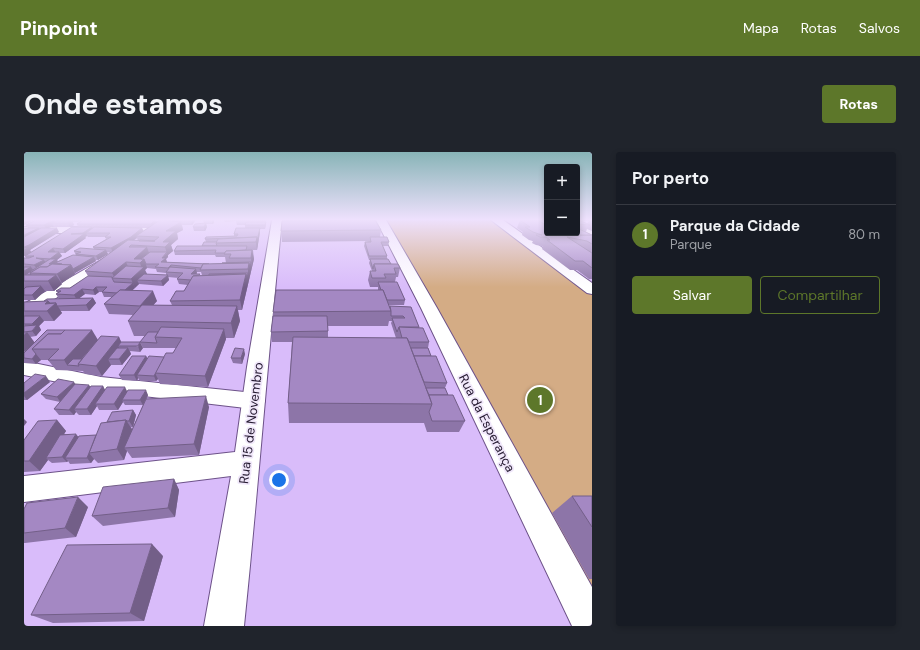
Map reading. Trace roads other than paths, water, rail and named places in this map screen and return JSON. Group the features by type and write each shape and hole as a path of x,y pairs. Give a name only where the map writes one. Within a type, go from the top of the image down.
{"street":[{"name":"Rua 15 de Novembro","path":"224,626 247,462 274,242"},
{"name":"Rua da Esperança","path":"393,242 429,308 592,626"},
{"path":"526,242 592,290"},
{"path":"24,311 126,250"},
{"path":"24,368 101,384 254,401"},
{"path":"24,489 247,462"}],"place":[{"name":"Parque da Cidade","path":"540,400"}]}
